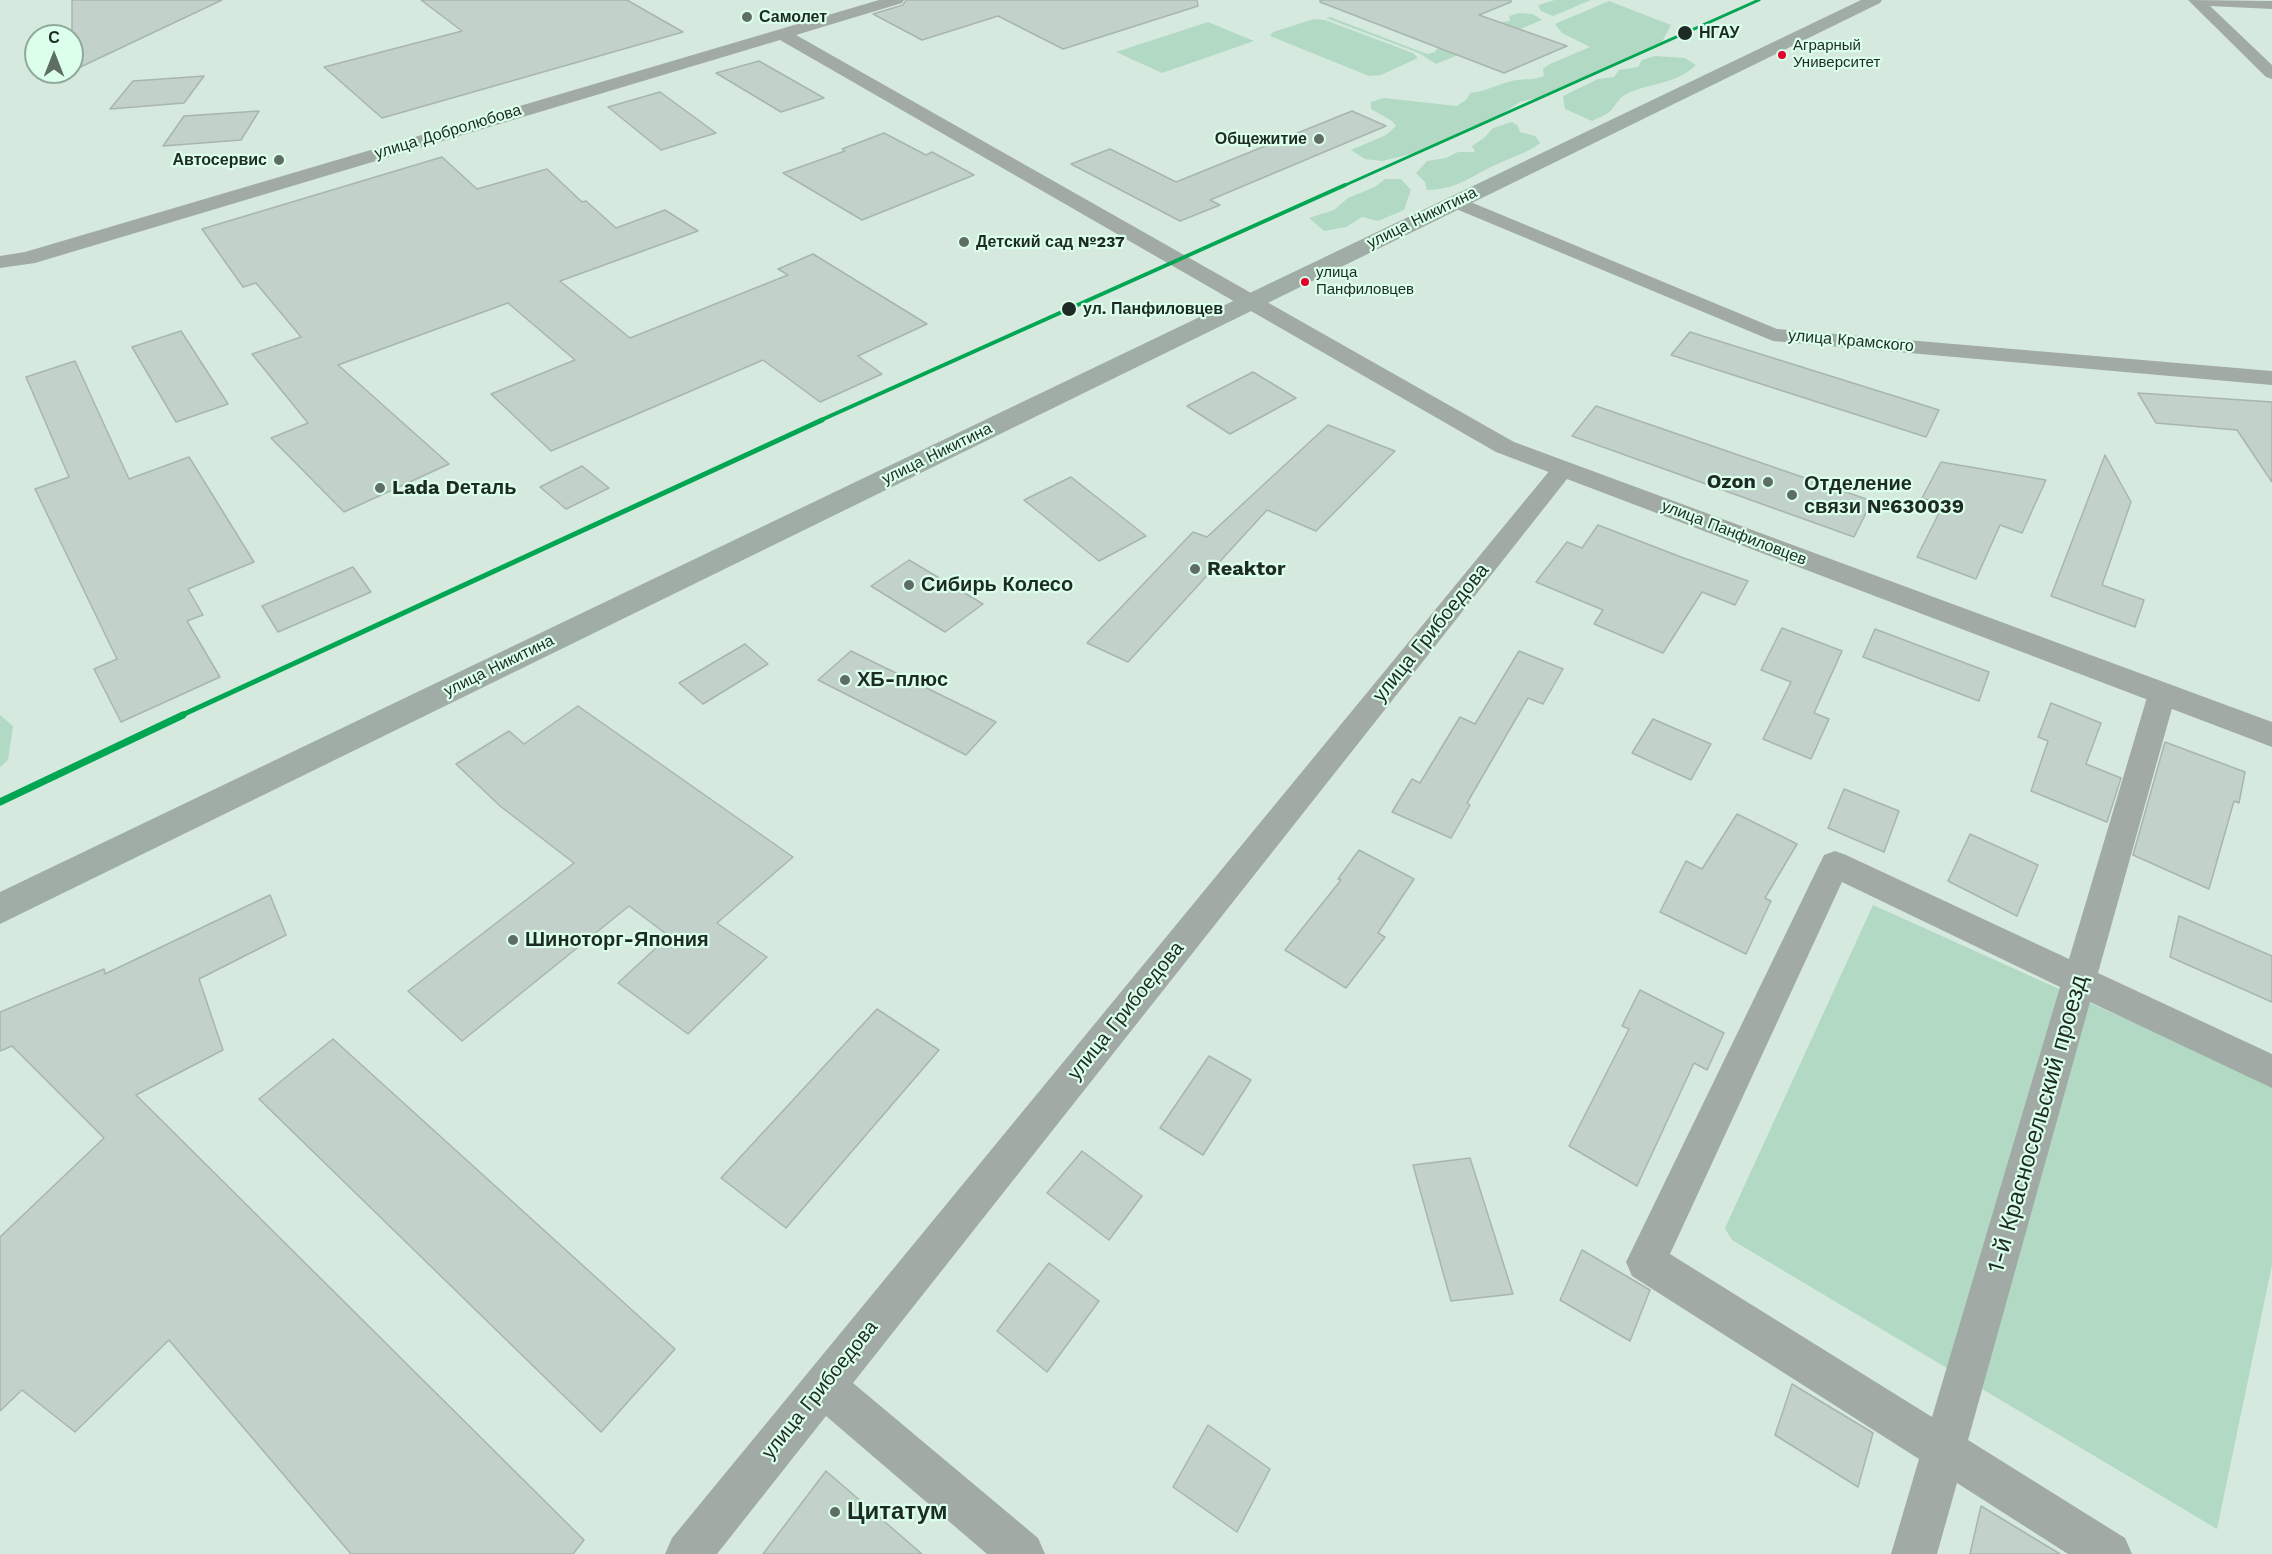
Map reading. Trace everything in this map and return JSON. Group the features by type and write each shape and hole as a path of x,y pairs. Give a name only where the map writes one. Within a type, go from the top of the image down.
{"main road":[{"name":"улица Никитина","path":"0,909 1874,0"}],"street":[{"name":"улица Добролюбова","path":"0,262 36,255 896,0"},
{"path":"2195,0 2272,5"},
{"path":"2195,0 2272,74"},
{"name":"улица Панфиловцев","path":"781,33 1505,447 2272,735"},
{"name":"улица Крамского","path":"1456,202 1773,335 2272,378"},
{"name":"улица Грибоедова","path":"688,1554 1563,469"},
{"name":"1-й Красносельский проезд","path":"1914,1554 2162,694"},
{"path":"2109,1554 1646,1262 1835,864 2272,1072"},
{"path":"824,1386 1022,1554"}],"green space":[{"path":"1555,0 1591,0 1553,16 1541,11 1538,5"},
{"path":"1609,1 1671,25 1662,42 1545,96 1520,102 1490,122 1424,151 1382,161 1365,159 1351,150 1386,135 1396,126 1392,121 1371,109 1371,102 1384,98 1457,106 1467,99 1470,93 1510,81 1544,76 1543,69 1548,65 1590,47 1562,33 1555,24"},
{"path":"1519,13 1533,14 1542,20 1436,64 1419,53 1326,18 1330,17 1427,54 1435,52 1439,45 1493,23 1510,21 1509,16"},
{"path":"1314,19 1325,20 1413,53 1418,58 1381,75 1369,76 1270,36 1273,32"},
{"path":"1208,22 1254,41 1162,73 1116,52"},
{"path":"1655,56 1685,58 1696,65 1672,80 1628,93 1621,97 1608,113 1592,121 1565,109 1563,96 1598,79 1614,77 1619,70 1638,67 1642,60"},
{"path":"1512,122 1518,126 1520,132 1535,136 1540,143 1457,184 1427,190 1425,182 1416,173 1427,161 1446,158 1458,152 1475,152 1472,146 1493,128"},
{"path":"1385,179 1401,179 1411,190 1404,210 1378,221 1362,217 1346,227 1324,231 1309,218 1334,210 1348,198 1375,187"},
{"path":"0,715 13,726 8,760 0,767"},
{"path":"1873,905 2272,1085 2272,1265 2217,1529 1732,1240 1725,1228"}],"building":[{"path":"72,0 222,0 84,65 84,24 72,24"},
{"path":"421,0 627,0 683,32 382,118 324,67 462,31"},
{"path":"906,0 1197,0 1198,6 1063,49 998,16 922,40 873,14 903,5"},
{"path":"1320,0 1511,0 1511,2 1479,15 1567,46 1504,73 1320,2"},
{"path":"759,61 824,98 781,112 716,73"},
{"path":"204,76 184,103 110,109 133,81"},
{"path":"660,92 716,133 661,150 608,107"},
{"path":"259,111 241,140 163,146 184,116"},
{"path":"1352,111 1386,126 1210,200 1220,205 1180,221 1071,164 1110,149 1176,182"},
{"path":"884,133 926,155 932,152 974,175 862,220 783,173 845,151 842,149"},
{"path":"442,157 477,189 547,169 582,202 586,201 616,228 665,210 698,231 560,281 630,338 788,275 778,269 813,254 927,324 858,356 882,374 820,402 763,360 551,451 491,394 575,360 508,303 338,365 449,464 344,512 271,438 308,423 252,354 301,337 256,283 243,287 202,229"},
{"path":"181,331 228,404 176,422 132,347"},
{"path":"1690,332 1939,410 1926,437 1671,355"},
{"path":"75,361 129,479 189,457 254,562 188,589 203,615 187,621 220,677 121,722 94,669 117,659 35,489 69,477 26,377"},
{"path":"1253,372 1296,398 1230,434 1187,406"},
{"path":"2138,393 2272,402 2272,482 2237,430 2156,423"},
{"path":"1596,406 1872,501 1854,537 1572,436"},
{"path":"1328,425 1395,451 1316,531 1267,510 1128,662 1087,643 1193,532 1207,537"},
{"path":"2105,455 2131,502 2102,585 2144,600 2135,627 2051,596"},
{"path":"1941,462 2046,480 2022,533 2000,525 1976,579 1917,557 1943,505 1922,498"},
{"path":"582,466 609,488 566,509 540,487"},
{"path":"1071,477 1146,536 1099,561 1024,500"},
{"path":"1598,525 1748,581 1735,605 1702,592 1663,653 1594,624 1603,610 1536,582 1567,542 1582,548"},
{"path":"909,560 983,604 945,632 871,586"},
{"path":"353,567 371,592 278,632 262,606"},
{"path":"1782,628 1842,651 1814,713 1829,719 1811,759 1763,739 1791,682 1761,670"},
{"path":"1875,629 1989,672 1979,701 1863,657"},
{"path":"745,644 768,664 703,704 679,683"},
{"path":"851,651 996,722 966,755 818,680"},
{"path":"1519,651 1563,669 1543,704 1528,698 1467,803 1470,805 1451,838 1392,812 1412,779 1420,783 1460,717 1475,724"},
{"path":"2051,703 2101,723 2086,764 2121,778 2107,822 2031,791 2048,741 2038,737"},
{"path":"578,706 793,857 717,923 767,957 688,1034 618,983 669,936 629,906 462,1041 408,991 574,863 500,806 456,764 509,731 524,744"},
{"path":"1653,719 1711,744 1691,780 1632,753"},
{"path":"2165,742 2245,772 2239,803 2234,801 2209,889 2133,855"},
{"path":"1844,789 1899,811 1884,852 1828,828"},
{"path":"1737,814 1797,844 1765,898 1771,901 1746,954 1660,912 1686,861 1702,869"},
{"path":"1970,834 2038,865 2017,916 1948,881"},
{"path":"1359,850 1414,879 1378,933 1385,937 1346,988 1285,950 1341,880 1338,879"},
{"path":"270,895 286,935 199,979 223,1050 136,1095 584,1540 573,1554 351,1554 169,1340 75,1432 22,1390 0,1411 0,1237 104,1138 12,1046 0,1051 0,1012 104,969 105,974"},
{"path":"2179,916 2272,956 2272,1002 2170,957"},
{"path":"1640,990 1724,1033 1707,1070 1694,1063 1637,1186 1569,1146 1629,1029 1622,1026"},
{"path":"877,1009 939,1050 786,1228 721,1178"},
{"path":"333,1039 675,1349 601,1432 259,1099"},
{"path":"1209,1056 1251,1080 1203,1155 1160,1128"},
{"path":"1082,1151 1142,1196 1109,1240 1047,1193"},
{"path":"1470,1158 1513,1294 1451,1301 1413,1165"},
{"path":"1582,1250 1650,1290 1630,1341 1560,1300"},
{"path":"1049,1263 1099,1301 1047,1372 997,1331"},
{"path":"1792,1384 1873,1433 1858,1487 1775,1435"},
{"path":"1208,1425 1270,1469 1237,1532 1173,1487"},
{"name":"Цитатум","path":"826,1471 922,1554 763,1554"},
{"path":"1981,1506 2060,1554 1970,1554"}],"transit line":[{"path":"0,802 264,676 557,544 843,410 1759,0"}],"place":[{"name":"Самолет","path":"747,17"},
{"name":"НГАУ","path":"1685,33"},
{"name":"Аграрный Университет","path":"1782,55"},
{"name":"Общежитие","path":"1319,139"},
{"name":"Автосервис","path":"279,160"},
{"name":"Детский сад №237","path":"964,242"},
{"name":"улица Панфиловцев","path":"1305,282"},
{"name":"ул. Панфиловцев","path":"1069,309"},
{"name":"Ozon","path":"1768,482"},
{"name":"Lada Dеталь","path":"380,488"},
{"name":"Отделение связи №630039","path":"1792,495"},
{"name":"Reaktor","path":"1195,569"},
{"name":"Сибирь Колесо","path":"909,585"},
{"name":"ХБ-плюс","path":"845,680"},
{"name":"Шиноторг-Япония","path":"513,940"},
{"name":"Цитатум","path":"835,1512"}]}
